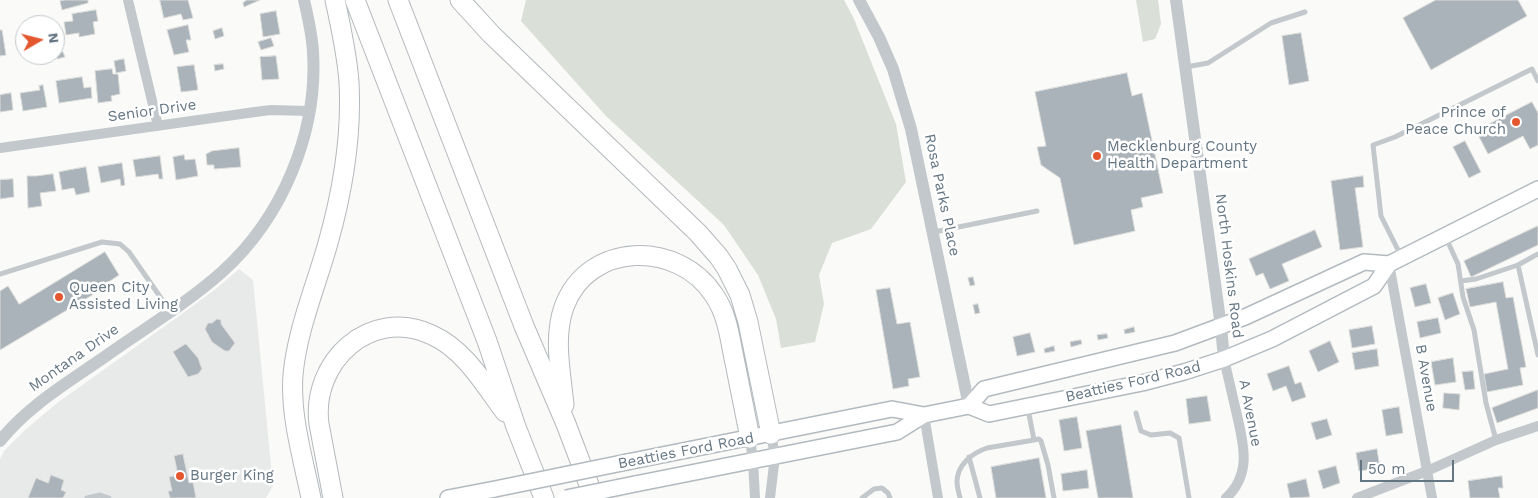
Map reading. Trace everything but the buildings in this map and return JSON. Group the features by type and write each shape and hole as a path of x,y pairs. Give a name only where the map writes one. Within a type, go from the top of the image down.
{"highway":[{"path":"311,498 295,416 293,376 300,337 335,220 348,149 349,81 335,0"},
{"path":"355,0 487,341 516,426 544,498"},
{"path":"398,0 524,326 566,424 594,498"},
{"path":"460,0 491,34 698,233 719,256 735,282 745,309 771,434"},
{"path":"566,424 558,338 561,316 570,294 584,277 602,264 623,257 648,256 670,261 690,271 708,286 721,305 728,327 750,438"},
{"path":"333,498 319,424 319,396 324,379 339,355 353,342 372,332 402,327 422,331 441,340 465,360 516,426"}],"main road":[{"name":"Beatties Ford Road","path":"969,406 984,389 1156,348 1221,327 1282,301 1364,262 1395,260 1538,189"},
{"name":"Beatties Ford Road","path":"566,498 897,432 924,415 969,406 989,414 1163,378 1224,359 1272,339 1374,286 1395,260"},
{"name":"Beatties Ford Road","path":"448,498 892,409 924,415"}],"street":[{"path":"128,0 158,126"},
{"name":"Montana Drive","path":"0,441 16,422 46,398 222,272 261,227 284,188 292,170 306,131 310,111 313,53 304,0"},
{"name":"Rosa Parks Place","path":"858,0 879,37 903,97 917,152 969,406"},
{"name":"North Hoskins Road","path":"1176,0 1224,359"},
{"name":"Senior Drive","path":"0,148 271,110 310,111"},
{"name":"B Avenue","path":"1395,260 1432,498"},
{"name":"A Avenue","path":"1224,359 1244,454 1242,473 1234,490 1226,498"},
{"path":"924,415 938,498"},
{"path":"1357,498 1496,440 1538,426"},
{"path":"770,498 775,456 771,434"},
{"path":"750,438 755,498"}],"lane":[{"path":"1186,67 1208,63 1271,22 1305,12"},
{"path":"1395,260 1381,216 1374,145 1395,137 1532,70 1538,81"},
{"path":"934,232 1037,211"},
{"path":"1445,236 1458,264 1463,296 1474,330 1486,404 1496,440"},
{"path":"0,274 102,242 120,244 129,252 170,311"},
{"path":"1461,281 1476,279 1518,266 1538,254"},
{"path":"1518,266 1538,355"},
{"path":"1028,406 1034,440"},
{"path":"1136,413 1141,431 1150,435 1170,433 1179,438 1189,498"},
{"path":"960,498 957,481 959,470 969,457 987,448 1039,439 1048,465 1054,498"},
{"path":"969,457 980,498"},
{"path":"862,498 874,488 882,488 888,493 890,498"},
{"path":"87,498 100,495 109,498"}],"shaded area":[{"path":"526,0 844,0 854,19 896,124 906,182 871,229 832,243 819,275 824,304 815,342 781,348 776,319 758,275 724,225 606,116 521,21"},
{"path":"1136,0 1158,0 1161,24 1155,39 1143,42"},
{"path":"239,269 253,280 273,486 266,498 0,498 0,459 4,451 25,430 57,403 179,316"}],"place":[{"name":"Prince of Peace Church","path":"1516,122"},
{"name":"Mecklenburg County Health Department","path":"1097,156"},
{"name":"Queen City Assisted Living","path":"59,297"},
{"name":"Burger King","path":"180,476"}]}
